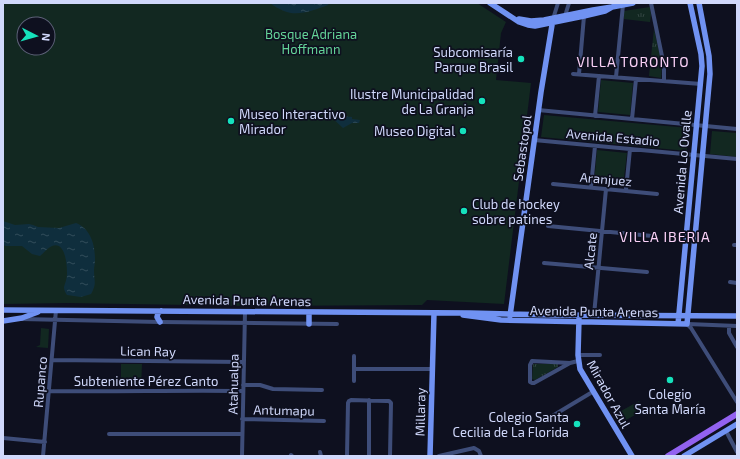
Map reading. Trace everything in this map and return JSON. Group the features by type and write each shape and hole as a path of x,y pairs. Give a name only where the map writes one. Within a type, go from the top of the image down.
{"main road":[{"path":"490,3 519,22 538,26 565,16 627,4"},
{"name":"Avenida Lo Ovalle","path":"678,324 702,66 702,58 690,3"},
{"name":"Avenida Lo Ovalle","path":"687,324 706,126 710,67 699,3"},
{"path":"553,21 584,16 605,11 612,7"},
{"name":"Sebastopol","path":"510,317 538,110 553,21"},
{"name":"Avenida Punta Arenas","path":"3,310 451,312 479,318 579,315 737,316"},
{"path":"160,322 157,316 161,310"},
{"name":"Avenida Punta Arenas","path":"3,321 25,317 43,311"},
{"path":"309,312 309,324"},
{"name":"Millaray","path":"430,456 434,313"},
{"name":"Mirador Azul","path":"579,315 578,361 580,369 632,456"},
{"name":"Avenida Punta Arenas","path":"510,317 578,322 687,324"},
{"path":"668,456 737,414"},
{"path":"684,456 737,424"}],"street":[{"name":"Sebastopol","path":"553,21 558,3"},
{"path":"565,16 569,3"},
{"path":"651,3 664,66 664,81"},
{"path":"616,77 627,4"},
{"path":"579,74 584,16"},
{"path":"573,74 701,84"},
{"path":"595,116 599,76"},
{"path":"632,119 636,79"},
{"name":"Avenida Estadio","path":"538,110 737,129"},
{"name":"Avenida Estadio","path":"534,140 737,159"},
{"path":"590,187 595,146"},
{"path":"626,190 630,149"},
{"name":"Aranjuez","path":"553,184 656,194"},
{"name":"Alcate","path":"594,315 606,189"},
{"path":"548,226 652,236"},
{"path":"544,263 647,272"},
{"path":"730,282 737,283"},
{"name":"Rupanco","path":"43,456 56,310"},
{"name":"Atahualpa","path":"242,456 245,312"},
{"name":"Avenida Punta Arenas","path":"14,319 337,324"},
{"path":"687,324 691,328 737,402"},
{"name":"Avenida Punta Arenas","path":"687,324 737,326"},
{"path":"729,326 729,333 737,347"},
{"path":"578,355 600,355"},
{"path":"354,356 354,381"},
{"name":"Lican Ray","path":"52,360 244,362"},
{"path":"570,363 532,361 530,363 530,382 534,383 570,363 578,361"},
{"name":"Millaray","path":"354,369 432,369"},
{"path":"243,384 260,385 273,390 322,390"},
{"name":"Subteniente Pérez Canto","path":"49,391 243,391"},
{"path":"549,418 594,391"},
{"path":"347,456 348,403 351,400 389,401 391,404 390,456"},
{"path":"369,400 369,456"},
{"name":"Antumapu","path":"242,420 324,421"},
{"path":"726,431 737,452"},
{"path":"109,434 242,434"},
{"path":"3,438 45,442"},
{"path":"439,456 474,448 479,451 481,456"}],"green space":[{"name":"Bosque Adriana Hoffmann","path":"3,3 477,3 506,22 501,33 496,80 531,83 504,304 427,300 422,305 253,306 68,303 3,304"},
{"path":"650,7 650,22 624,19 624,11"},
{"path":"654,29 662,65 661,78 649,76"},
{"path":"601,80 633,83 630,115 598,112"},
{"path":"544,115 689,128 687,151 541,137"},
{"path":"712,131 737,133 737,157 710,154"},
{"path":"597,150 627,153 623,186 594,183"},
{"path":"41,328 49,329 48,348 36,347 40,345"},
{"path":"121,364 142,364 141,387 121,387"},
{"path":"533,364 558,364 558,367 535,380 532,379"},
{"path":"639,401 644,410 626,420 621,411"}],"water":[{"path":"270,3 329,3 328,5 312,11 289,13"},
{"path":"329,115 352,117 352,119 360,120 359,123 352,123 343,128"},
{"path":"3,221 15,225 29,224 38,227 59,228 76,223 85,229 89,233 94,249 95,282 91,294 81,297 67,295 64,287 67,276 65,255 57,245 52,246 40,256 32,254 22,246 3,245"}],"place":[{"name":"Subcomisaría Parque Brasil","path":"521,59"},
{"name":"Ilustre Municipalidad de La Granja","path":"482,101"},
{"name":"Museo Interactivo Mirador","path":"231,121"},
{"name":"Museo Digital","path":"463,131"},
{"name":"Club de hockey sobre patines","path":"464,211"},
{"name":"Colegio Santa María","path":"670,380"},
{"name":"Colegio Santa Cecilia de La Florida","path":"577,424"}],"district":[{"name":"VILLA TORONTO","path":"633,62"},
{"name":"VILLA IBERIA","path":"665,237"}]}
